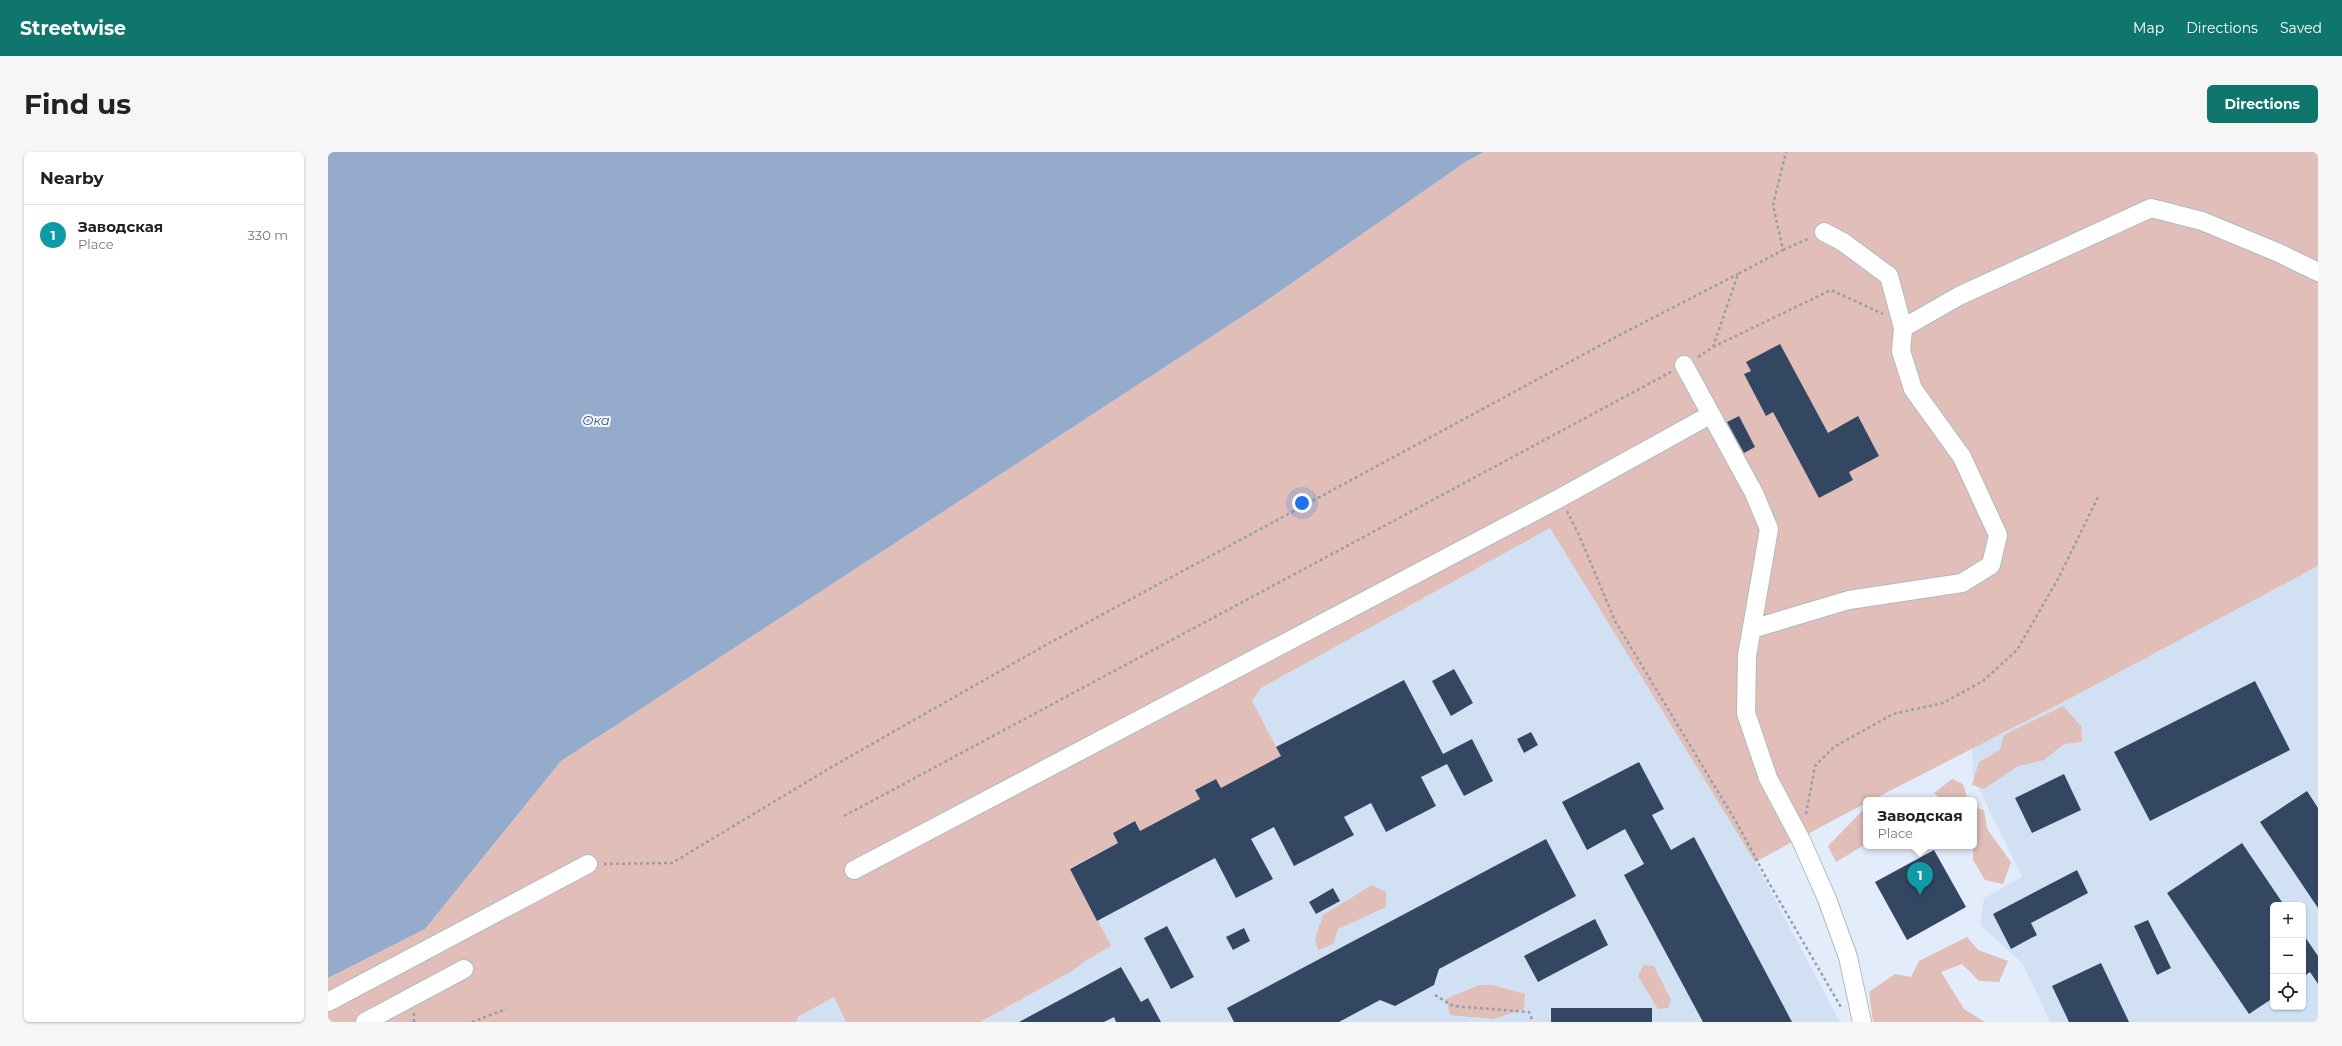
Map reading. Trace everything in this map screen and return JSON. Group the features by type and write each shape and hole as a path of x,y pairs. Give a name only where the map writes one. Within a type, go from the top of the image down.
{"lane":[{"path":"1903,328 1959,296 2151,208 2202,221 2279,253 2318,272"},
{"path":"1752,629 1849,600 1962,582 1991,565 1998,535 1962,457 1913,389 1902,351 1903,328 1889,276 1843,242 1824,232"},
{"path":"1684,365 1754,494 1769,529 1747,656 1746,713 1768,778 1801,840 1827,899 1848,957 1862,1022"},
{"path":"854,870 1560,498 1710,415"},
{"path":"328,1002 588,864"},
{"path":"365,1022 464,969"}],"path":[{"path":"1783,250 1773,205 1786,152"},
{"path":"588,864 672,863 836,765 1044,646 1614,338 1783,250 1824,232"},
{"path":"1713,347 1738,274"},
{"path":"844,816 1684,365 1713,347 1831,290 1881,312 1903,328"},
{"path":"1801,840 1815,766 1834,747 1893,714 1943,703 1983,681 2017,650 2058,578 2100,495"},
{"path":"1560,498 1579,535 1615,621 1738,824 1769,883 1846,1016"},
{"path":"1436,995 1453,1006 1529,1012 1533,1022"},
{"path":"472,1022 506,1009"}],"shaded area":[{"path":"1484,152 2318,152 2318,566 2069,699 1878,797 1863,797 1863,805 1755,862 1550,528 1261,688 1252,701 1281,756 1221,788 1216,779 1195,790 1200,799 1140,831 1135,821 1113,833 1118,843 1070,868 1111,946 1088,959 1072,971 980,1022 846,1022 834,997 798,1017 796,1022 328,1022 328,978 425,929 561,761 1263,303 1467,161"},
{"path":"1550,528 1755,862 1840,1022 973,1022 1097,921 1070,869 1118,843 1113,833 1135,821 1141,831 1200,799 1195,790 1216,779 1221,788 1252,701 1261,688"},
{"path":"2318,566 2318,1022 2050,1022 2023,964 1980,925 1984,898 2022,877 1973,777 1972,748 2069,699"},
{"path":"2063,706 2081,726 2082,742 2064,744 2044,760 2018,766 1984,789 1972,785 1979,762 2000,750 2004,735"},
{"path":"1952,779 1963,784 1967,797 1939,797 1934,793"},
{"path":"1977,808 1984,810 1987,829 2011,862 2003,884 1985,880 1973,860 1973,849 1977,849"},
{"path":"1863,810 1863,846 1836,862 1828,846"},
{"path":"1372,885 1386,892 1386,907 1338,929 1333,944 1318,950 1315,939 1323,915"},
{"path":"1967,937 1978,950 2008,961 1999,982 1979,981 1962,964 1941,972 1964,1009 1985,1022 1873,1022 1869,992 1895,974 1911,977 1919,961"},
{"path":"1643,965 1654,966 1671,1000 1668,1008 1658,1009 1638,976"},
{"path":"1479,985 1492,985 1525,994 1524,1009 1493,1019 1450,1015 1446,999"},
{"path":"834,997 848,1022 790,1022"}],"water":[{"name":"Ока","path":"328,152 1484,152 1467,161 1263,303 561,761 425,929 328,978"}],"building":[{"path":"1780,344 1828,433 1858,416 1879,456 1849,472 1853,480 1819,498 1773,412 1766,416 1744,374 1751,371 1746,362"},
{"path":"1739,416 1755,447 1744,453 1727,422"},
{"path":"1454,669 1473,703 1451,716 1432,681"},
{"path":"1404,680 1443,754 1472,739 1493,781 1464,796 1447,764 1421,777 1436,806 1386,832 1371,803 1344,817 1354,835 1294,866 1274,827 1251,839 1273,879 1236,898 1215,858 1097,921 1070,869 1118,843 1113,833 1135,821 1140,831 1200,799 1195,790 1216,779 1221,788 1281,756 1276,747"},
{"path":"2255,681 2290,750 2150,821 2114,752"},
{"path":"1531,732 1538,745 1524,753 1517,739"},
{"path":"1639,762 1664,809 1652,815 1671,850 1694,837 1792,1022 1703,1022 1624,875 1644,864 1625,829 1587,850 1562,802"},
{"path":"2064,774 2081,810 2032,833 2015,798"},
{"path":"2307,791 2318,808 2318,908 2260,822"},
{"path":"1546,839 1576,896 1439,969 1434,985 1395,1006 1380,1000 1339,1022 1234,1022 1227,1008"},
{"path":"2242,843 2282,902 2270,902 2270,1000 2249,1014 2167,893"},
{"path":"1934,850 1966,907 1907,940 1875,882"},
{"path":"2077,870 2088,893 2031,923 2037,935 2011,949 1993,914"},
{"path":"1333,888 1340,901 1316,914 1309,902"},
{"path":"1595,919 1608,945 1538,982 1524,956"},
{"path":"2148,920 2171,968 2157,975 2134,926"},
{"path":"1167,926 1194,977 1171,989 1144,938"},
{"path":"1244,928 1250,941 1233,950 1226,937"},
{"path":"2306,938 2318,956 2318,984 2310,972 2306,975"},
{"path":"2101,963 2129,1022 2069,1022 2052,986"},
{"path":"1121,967 1141,1002 1148,998 1161,1022 1116,1022 1114,1017 1104,1022 1019,1022"},
{"path":"1551,1008 1652,1008 1652,1022 1551,1022"}],"place":[{"name":"Заводская","path":"1920,895"}]}
